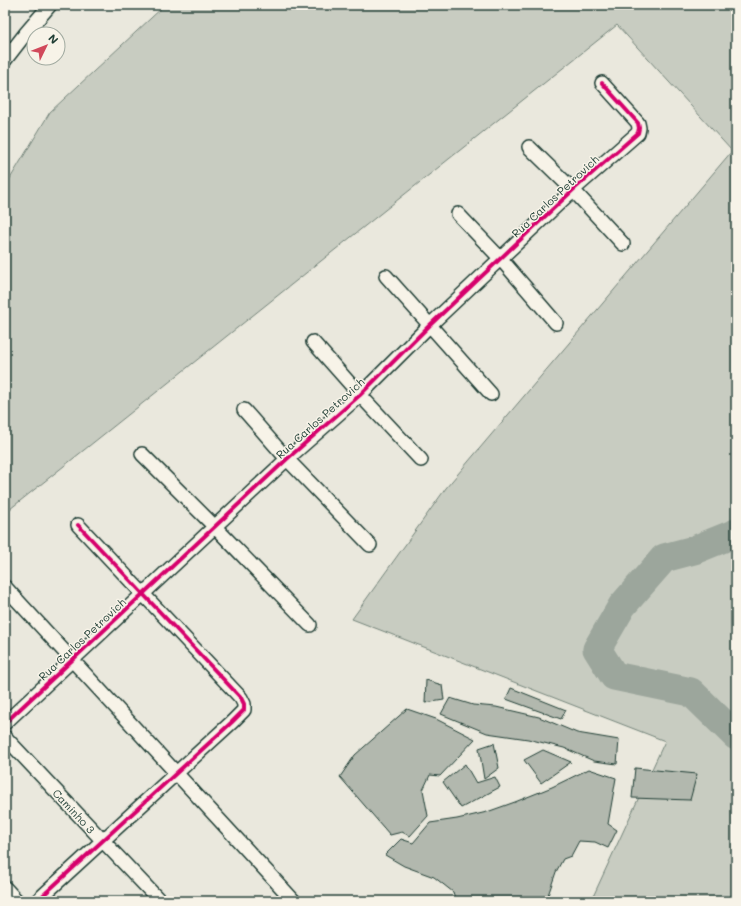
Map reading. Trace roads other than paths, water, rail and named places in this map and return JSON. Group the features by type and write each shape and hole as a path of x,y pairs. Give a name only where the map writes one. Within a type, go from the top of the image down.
{"street":[{"path":"5,60 50,5"},
{"name":"Rua Carlos Petrovich","path":"5,723 287,459 360,395 500,258 573,190 638,133 638,123 602,84"},
{"path":"529,147 573,190 624,244"},
{"path":"458,214 500,258 556,323"},
{"path":"386,276 491,394"},
{"path":"312,342 421,460"},
{"path":"244,410 287,459 370,545"},
{"path":"142,454 310,625"},
{"path":"37,901 244,710 244,704 241,698 78,525"},
{"path":"5,587 294,901"},
{"name":"Caminho 3","path":"5,737 160,901"},
{"path":"5,888 17,901"}],"waterway":[{"path":"736,533 694,550 664,558 622,606 597,649 614,676 691,692 736,736"}]}
